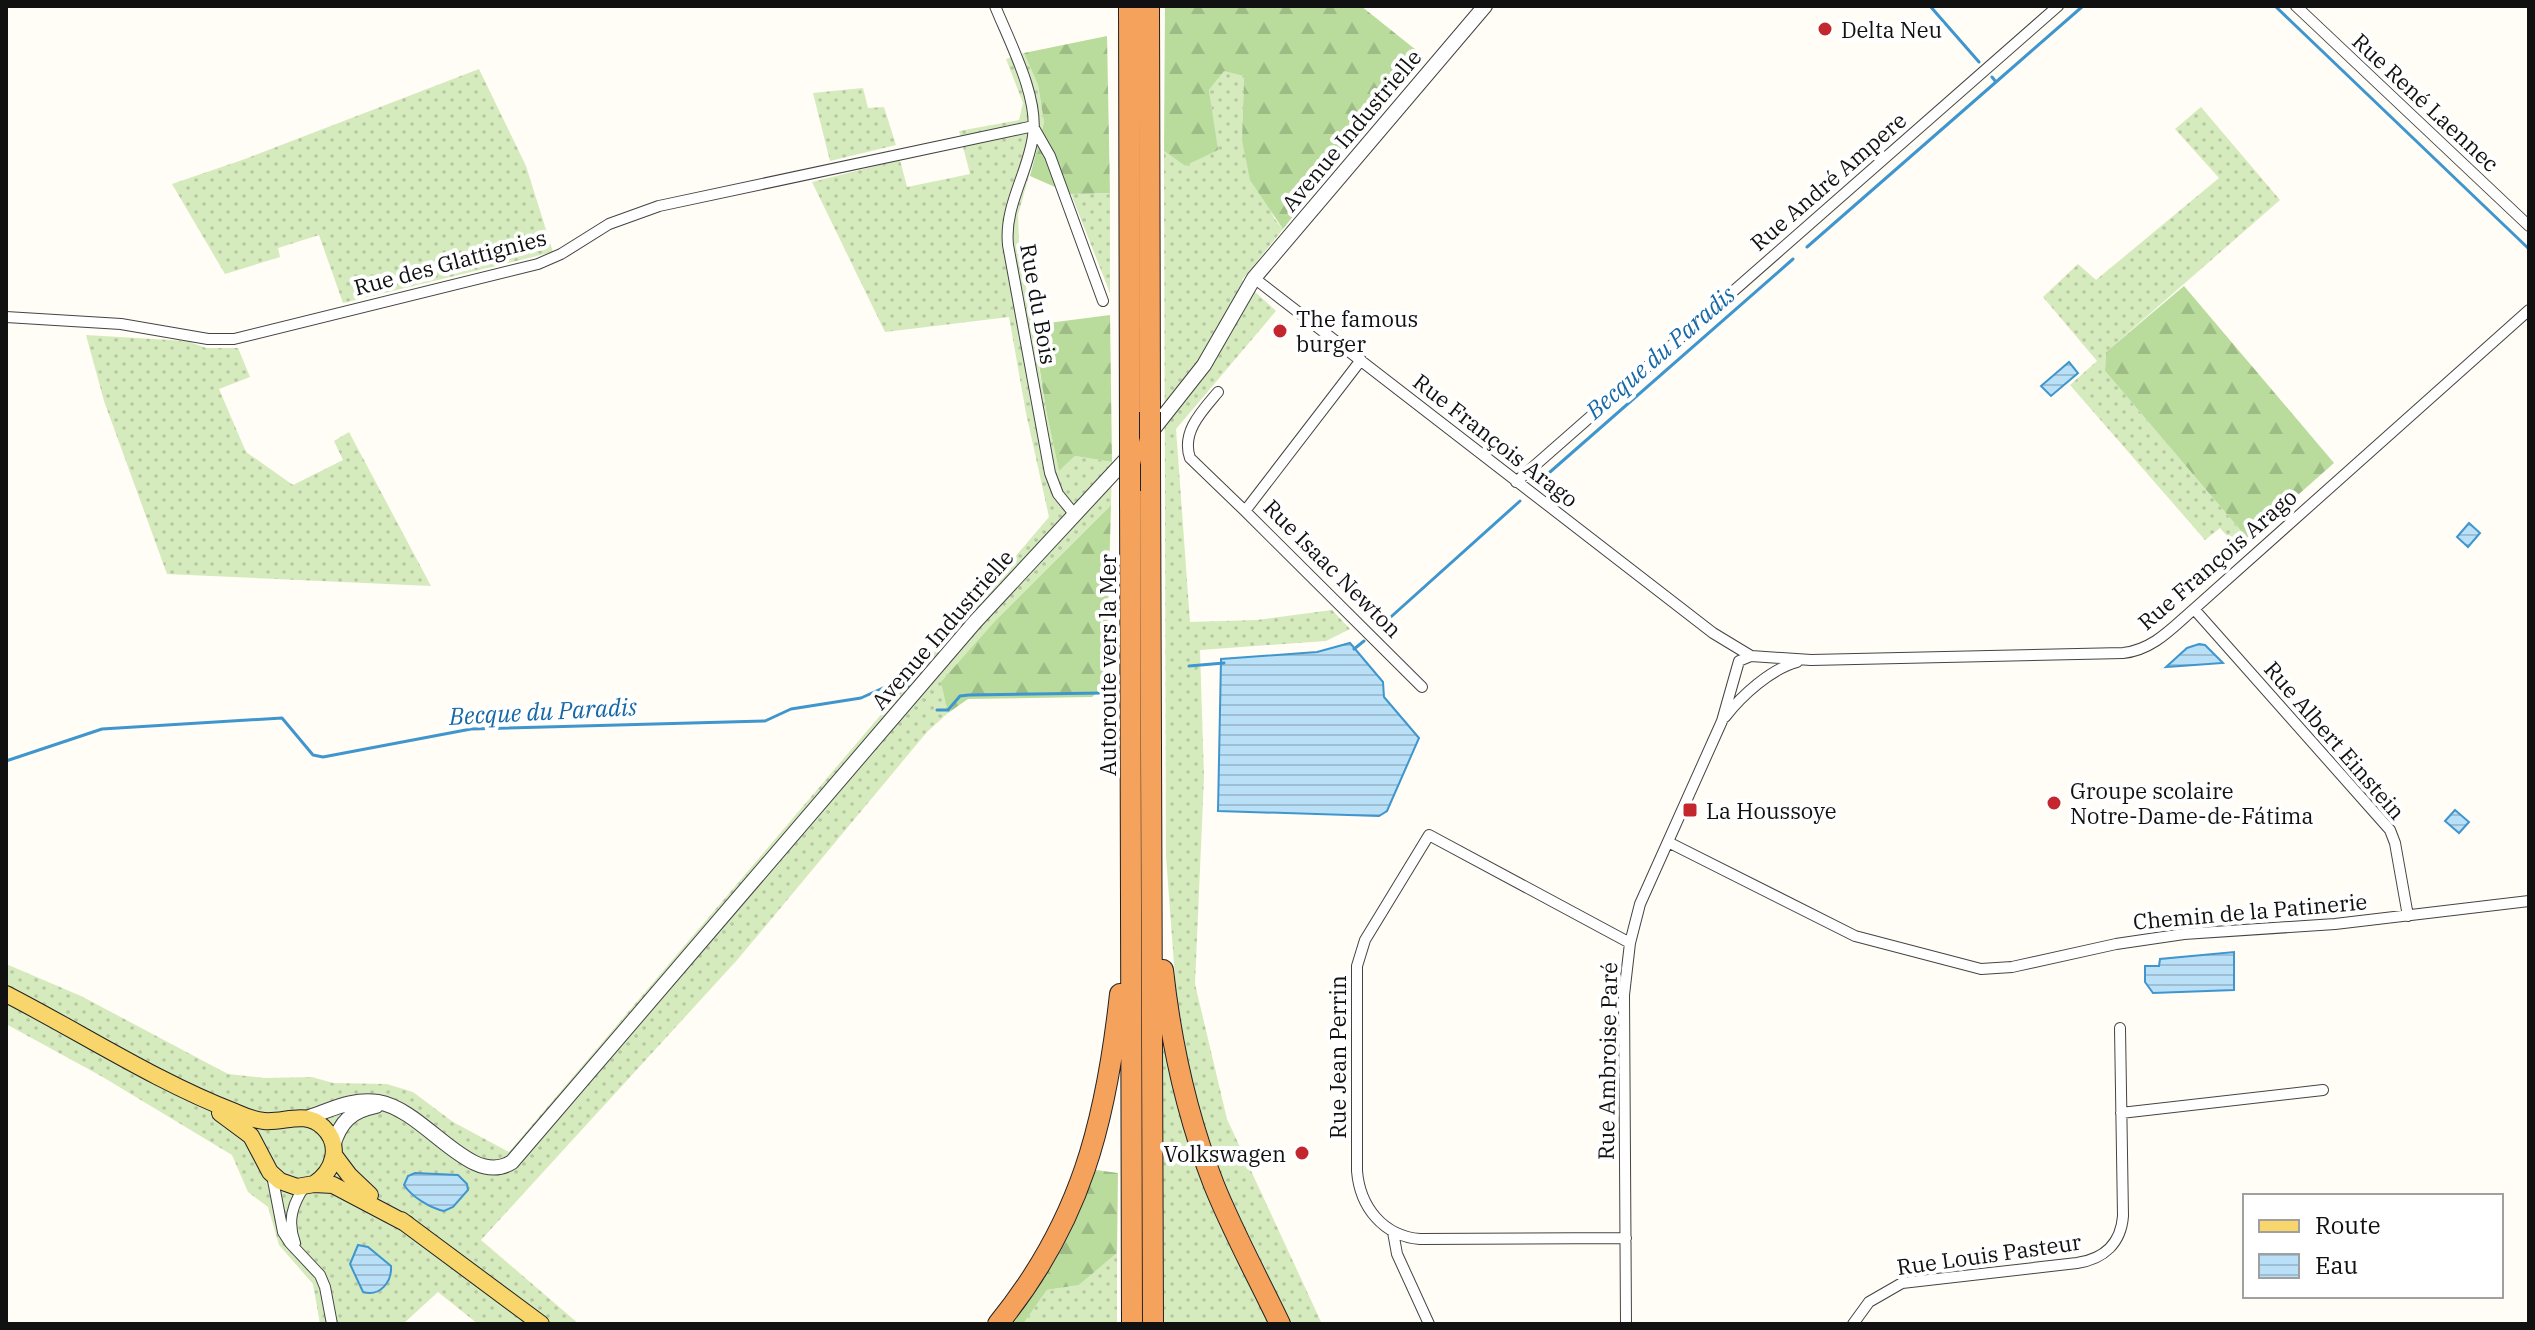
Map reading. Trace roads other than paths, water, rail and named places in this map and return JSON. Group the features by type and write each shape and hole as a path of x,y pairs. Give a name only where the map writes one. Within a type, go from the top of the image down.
{"highway":[{"name":"Autoroute vers la Mer","path":"1129,6 1132,1324"},
{"path":"1149,6 1153,1324"},
{"path":"1151,860 1168,1012 1185,1093 1214,1184 1280,1324"},
{"path":"998,1324 1050,1249 1083,1176 1106,1095 1122,954 1131,936"}],"main road":[{"path":"6,994 171,1082 251,1118 269,1121 306,1118 326,1130 334,1151 357,1184 541,1324"},
{"path":"171,1082 256,1141 267,1166 288,1185 330,1184 343,1188 407,1224"},
{"path":"267,1166 264,1145 270,1132 288,1119"},
{"path":"310,1185 328,1172 334,1151"}],"street":[{"name":"Rue du Bois","path":"995,6 1027,90 1034,128 1011,209 1008,245 1050,473 1058,494 1075,515"},
{"name":"Avenue Industrielle","path":"306,1118 352,1102 389,1105 412,1116 476,1165 499,1169 515,1160 966,632 1141,443 1210,356 1254,278 1485,6"},
{"name":"Rue André Ampere","path":"1516,482 2058,6"},
{"name":"Rue René Laennec","path":"2296,6 2529,226"},
{"name":"Rue des Glattignies","path":"6,317 121,324 208,339 234,339 538,264 561,254 609,224 659,206 1016,128 1034,128"},
{"path":"1034,128 1050,156 1103,301"},
{"name":"Rue François Arago","path":"1254,278 1713,633 1754,656 1811,660 2133,652 2155,642 2529,310"},
{"name":"Rue Isaac Newton","path":"1361,360 1245,511 1422,687"},
{"path":"1218,392 1199,415 1189,433 1186,448 1190,458 1245,511"},
{"name":"Rue Albert Einstein","path":"2194,609 2390,830 2408,916"},
{"name":"Rue François Arago","path":"1713,633 1728,650 1736,671"},
{"path":"1754,656 1766,666 1761,683 1745,686 1736,671 1741,659 1754,656"},
{"name":"Rue François Arago","path":"1761,683 1783,666 1811,660"},
{"name":"Rue Ambroise Paré","path":"1626,1324 1624,995 1630,943 1640,904 1722,721 1736,671"},
{"name":"Rue Ambroise Paré","path":"1722,721 1745,695 1761,683"},
{"name":"Rue Jean Perrin","path":"1393,1232 1371,1212 1357,1178 1357,959 1365,940 1429,835 1630,943"},
{"name":"Chemin de la Patinerie","path":"1668,842 1855,936 1976,969 2012,967 2172,935 2335,924 2529,901"},
{"name":"Rue Louis Pasteur","path":"1853,1324 1869,1302 1902,1283 2077,1263 2094,1259 2117,1240 2122,1225 2120,1028"},
{"path":"2121,1113 2323,1090"},
{"path":"334,1151 339,1128 347,1118 369,1107 389,1105"},
{"path":"267,1166 277,1190 282,1227 290,1243 318,1271 325,1287 332,1324"},
{"path":"302,1255 293,1238 291,1221 294,1202 310,1185"},
{"path":"1429,1324 1397,1254 1393,1232 1420,1239 1626,1238"}],"water":[{"path":"2069,362 2078,373 2051,396 2041,386"},
{"path":"2469,523 2480,533 2468,547 2457,537"},
{"path":"1350,643 1383,682 1384,697 1419,738 1387,811 1379,816 1218,811 1221,659 1317,652"},
{"path":"2205,645 2223,663 2166,667 2187,648"},
{"path":"2455,810 2469,822 2459,833 2445,821"},
{"path":"2234,952 2234,990 2153,993 2145,982 2145,966 2159,966 2160,959"},
{"path":"415,1173 458,1175 467,1184 468,1190 453,1207 439,1210 416,1198 404,1185 408,1176"},
{"path":"358,1245 368,1247 391,1266 387,1283 380,1290 363,1292 350,1264"}],"waterway":[{"name":"Becque du Paradis","path":"1930,6 1979,62"},
{"path":"1996,82 2083,6"},
{"path":"2275,6 2529,249"},
{"name":"Becque du Paradis","path":"1807,247 1996,82 1992,77"},
{"name":"Becque du Paradis","path":"1550,472 1793,259"},
{"name":"Becque du Paradis","path":"1383,624 1520,501"},
{"name":"Becque du Paradis","path":"1354,649 1364,641"},
{"name":"Becque du Paradis","path":"1189,666 1224,663"},
{"name":"Becque du Paradis","path":"6,761 102,729 282,718 313,755 323,757 471,729 765,721 791,709 861,698 894,683 908,686"},
{"name":"Becque du Paradis","path":"937,710 948,710 960,696 969,695 1103,693"}],"place":[{"name":"Delta Neu","path":"1825,29"},
{"name":"The famous burger","path":"1280,331"},
{"name":"Groupe scolaire Notre-Dame-de-Fátima","path":"2054,803"},
{"name":"La Houssoye","path":"1690,810"},
{"name":"Volkswagen","path":"1302,1153"}]}
